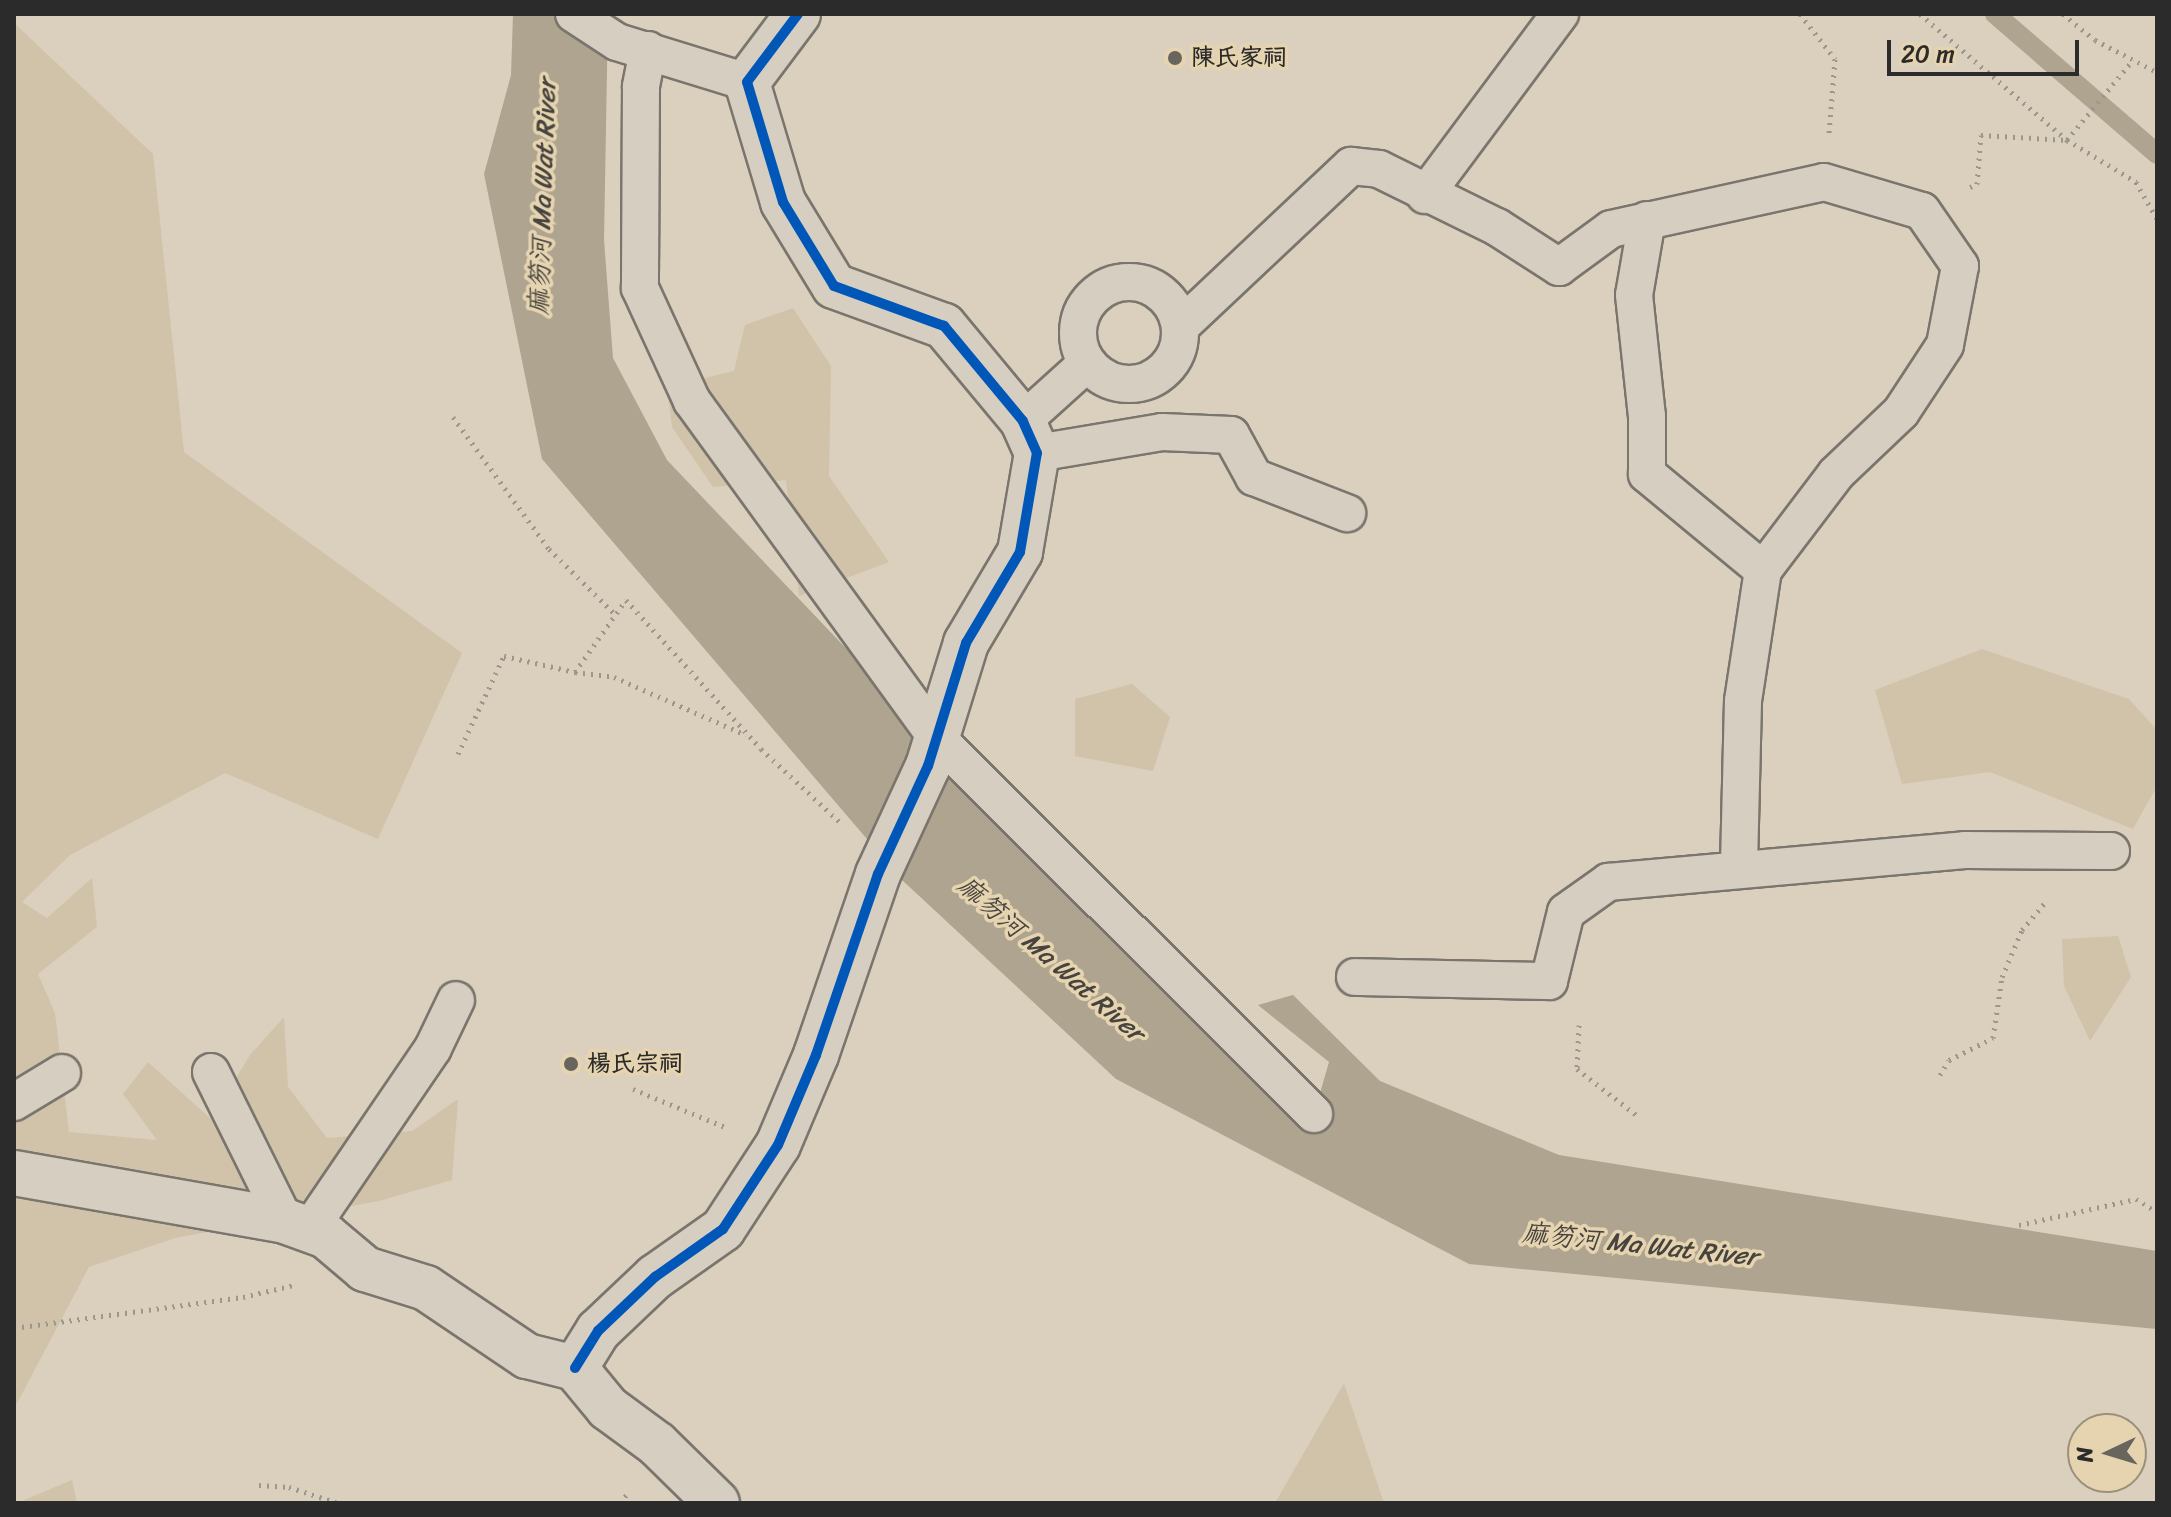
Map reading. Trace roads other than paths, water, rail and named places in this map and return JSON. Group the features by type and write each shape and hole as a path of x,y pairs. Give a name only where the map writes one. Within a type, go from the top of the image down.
{"street":[{"path":"575,1368 609,1320 655,1277 723,1229 778,1145 816,1055 878,874 932,751 966,643 1020,552 1030,437 944,326 834,286 783,202 747,82 798,14"},
{"path":"14,1173 297,1225 326,1236 365,1269 426,1288 527,1356 575,1368 608,1408 657,1444 717,1503"}],"lane":[{"path":"574,14 632,46 747,82"},
{"path":"1425,195 1560,14"},
{"path":"632,46 641,87 640,288 692,401 932,751 1314,1114"},
{"path":"1180,327 1351,166 1379,169 1425,195 1497,227 1559,267 1611,229 1824,182 1922,211 1960,266 1945,345 1901,412 1836,474 1763,570 1743,701 1739,869"},
{"path":"1647,220 1634,295 1647,416 1647,474 1763,570"},
{"path":"1141,282 1168,298 1180,327 1177,355 1159,376 1134,385 1106,381 1086,364 1077,334 1085,304 1110,284 1141,282"},
{"path":"1030,437 1086,364"},
{"path":"1030,437 1162,432 1231,435 1254,477 1347,513"},
{"path":"1355,977 1549,981 1566,912 1608,882 1965,850 2111,851"},
{"path":"211,1072 297,1225 433,1048 456,1000"},
{"path":"14,1102 62,1073"}],"water":[{"name":"麻笏河 Ma Wat River","path":"513,14 608,14 604,240 613,358 667,460 1304,1130 1314,1114 1329,1062 1258,1005 1293,995 1380,1081 1559,1155 2157,1251 2157,1329 1469,1264 1116,1079 902,880 542,459 484,174 511,75"}],"waterway":[{"path":"1995,14 2157,154"}],"place":[{"name":"陳氏家祠","path":"1175,58"},
{"name":"楊氏宗祠","path":"571,1064"}]}
